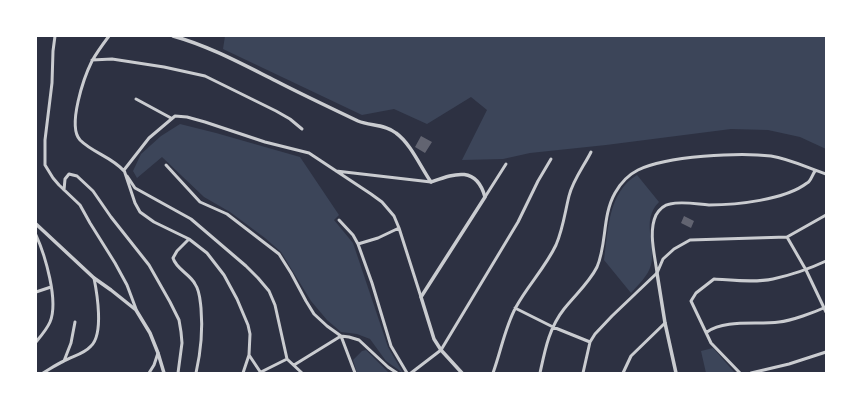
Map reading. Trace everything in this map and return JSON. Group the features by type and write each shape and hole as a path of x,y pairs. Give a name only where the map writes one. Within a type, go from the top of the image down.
{"street":[{"path":"55,36 44,160 47,169 53,178 80,204 115,263 127,285 136,310 145,324 158,353 164,373"},
{"path":"109,36 92,60 82,86 76,109 75,130 77,136 88,147 114,162 124,170 135,188 191,219 258,278 269,291 275,305 287,359 302,373"},
{"path":"173,36 194,42 200,46 216,51 360,122 386,127 395,132 405,141 431,182"},
{"path":"92,60 112,59 164,67 205,76 276,111 290,119 302,129"},
{"path":"136,99 171,118"},
{"path":"124,170 149,138 171,118 178,116 187,117 265,142 309,153 382,202 394,216 433,337 441,350 462,373"},
{"path":"493,373 515,308 527,288 542,270 556,244 565,218 570,194 592,152"},
{"path":"540,373 544,351 553,327 564,309 597,267 610,204 621,184 637,170 651,165 694,158 751,154 772,156 789,160 826,174"},
{"path":"411,373 441,350 518,222 538,181 551,159"},
{"path":"421,298 506,164"},
{"path":"166,166 200,202 227,214 279,254 314,314 327,326 341,336 359,340 388,367 397,373"},
{"path":"124,170 135,204 140,212 154,222 189,239 207,253 224,275 234,293 249,330 249,355 243,373"},
{"path":"334,170 431,182 452,175 465,175 472,177 479,183 485,197"},
{"path":"676,373 665,323 652,240 654,220 657,214 666,205 681,203 710,205 740,204 787,193 804,185 809,181 815,171"},
{"path":"64,190 65,179 69,174 77,176 84,182 93,191 111,217 149,265 179,321 182,343 178,373"},
{"path":"583,373 590,342 594,334 657,273 663,260 674,249 690,240 787,237 826,215"},
{"path":"339,220 353,235 358,244 372,282 391,346 407,373"},
{"path":"36,224 94,278 136,310"},
{"path":"358,244 378,238 399,228"},
{"path":"36,235 42,249 51,287 52,311 50,321 36,342"},
{"path":"707,332 711,328 723,325 780,322 826,309 787,237"},
{"path":"189,239 177,251 173,258 176,264 193,280 200,295 202,331 196,373"},
{"path":"740,373 711,342 691,301 696,293 714,279 772,279 806,270 826,261"},
{"path":"43,373 84,352 92,346 95,341 98,316 94,278"},
{"path":"36,292 51,287"},
{"path":"515,308 553,327 590,342"},
{"path":"64,361 71,343 75,322"},
{"path":"623,373 631,356 665,323"},
{"path":"294,365 341,336"},
{"path":"341,336 355,373"},
{"path":"751,373 789,364 826,352"},
{"path":"149,373 154,365 158,353"},
{"path":"249,355 261,373 287,359"}],"shaded area":[{"path":"225,36 826,36 826,149 800,137 768,130 731,129 530,153 503,159 462,160 487,110 471,97 427,124 394,109 362,115 223,49"},
{"path":"180,124 300,157 339,215 334,220 353,243 388,347 403,373 386,361 370,339 357,334 341,332 327,320 311,301 281,252 230,212 204,197 162,157 137,178 133,171 141,154 161,136"},
{"path":"637,175 659,202 653,209 651,217 650,233 652,257 650,269 640,284 631,293 604,260 611,213 615,202 620,191 627,182"},
{"path":"713,348 735,373 706,373 701,351"},
{"path":"366,350 389,373 357,373 353,360 362,351"}],"building":[{"path":"421,136 432,142 425,153 415,147"},
{"path":"684,216 694,221 691,228 681,223"}]}
